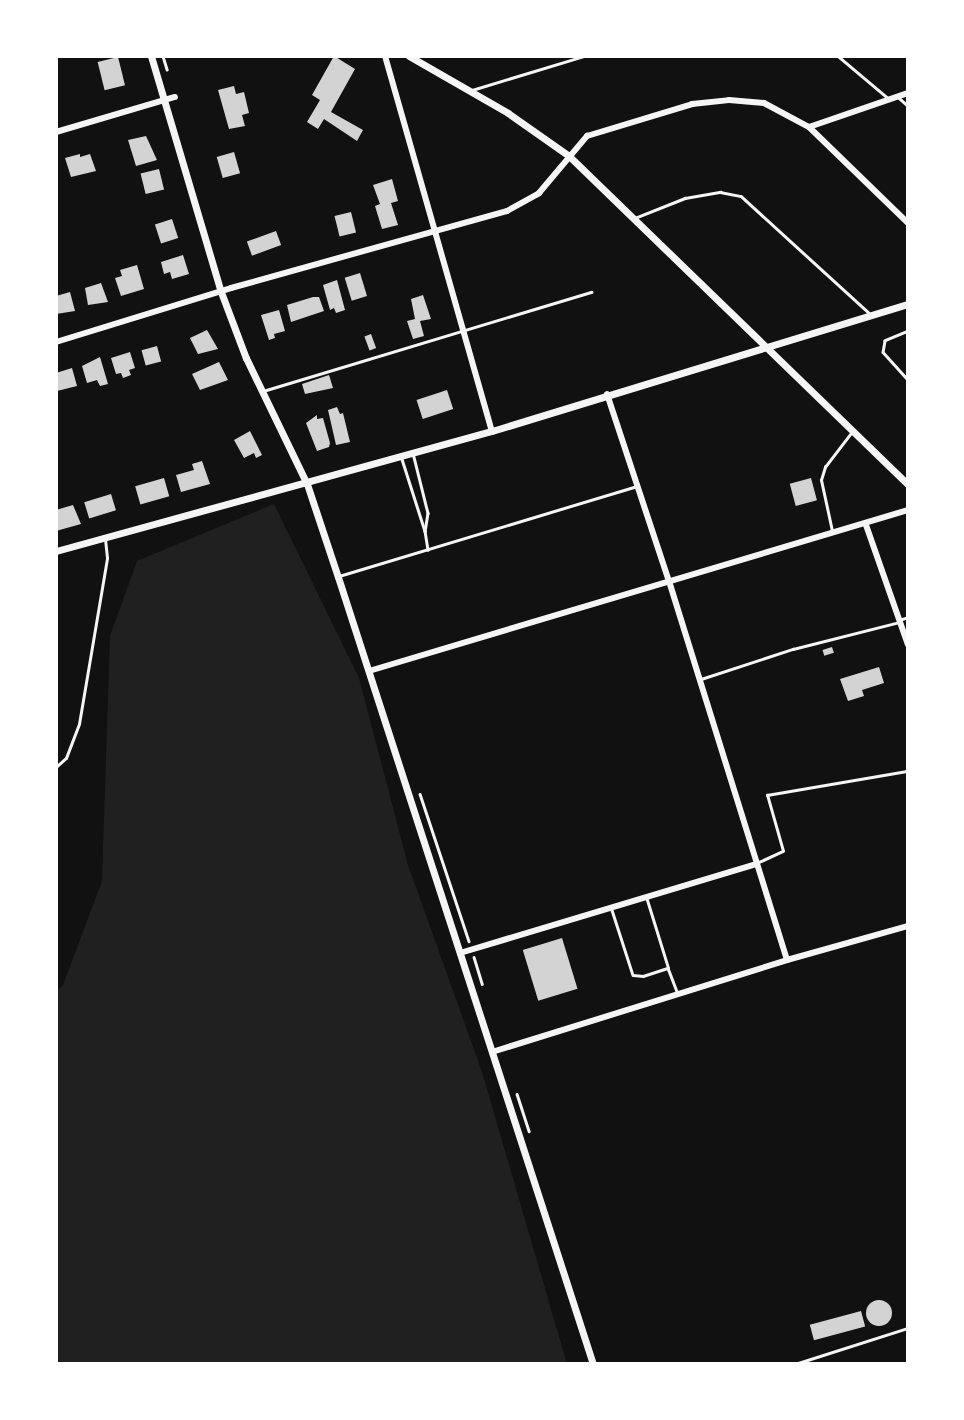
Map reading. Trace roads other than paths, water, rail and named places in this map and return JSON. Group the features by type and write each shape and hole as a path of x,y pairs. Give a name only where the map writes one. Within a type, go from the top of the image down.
{"street":[{"path":"152,56 221,292 262,391 307,484 593,1364"},
{"path":"385,56 492,431"},
{"path":"409,56 508,113 569,156 908,484"},
{"path":"808,127 908,93"},
{"path":"56,132 175,97"},
{"path":"56,342 221,292 434,233 525,203 552,181 587,136 599,130 692,104 729,100 764,103 808,127 908,223"},
{"path":"56,551 492,431 766,345 908,304"},
{"path":"607,394 669,581 787,960"},
{"path":"369,671 866,525 908,510"},
{"path":"866,525 908,645"},
{"path":"460,953 757,864"},
{"path":"492,1052 787,960 908,926"}],"lane":[{"path":"469,91 584,56"},
{"path":"838,56 908,106"},
{"path":"633,218 685,198 720,192 741,196 871,315"},
{"path":"262,391 591,292"},
{"path":"908,331 885,341 883,352 908,380"},
{"path":"833,534 821,480 825,467 853,430"},
{"path":"413,453 428,513 425,531"},
{"path":"401,456 425,531 428,550"},
{"path":"338,577 638,485"},
{"path":"56,767 66,758 79,724 107,558 105,538"},
{"path":"700,679 793,649 908,617"},
{"path":"757,864 783,851 767,795 908,771"},
{"path":"646,897 678,994"},
{"path":"611,907 632,975 643,976 668,968"}]}
